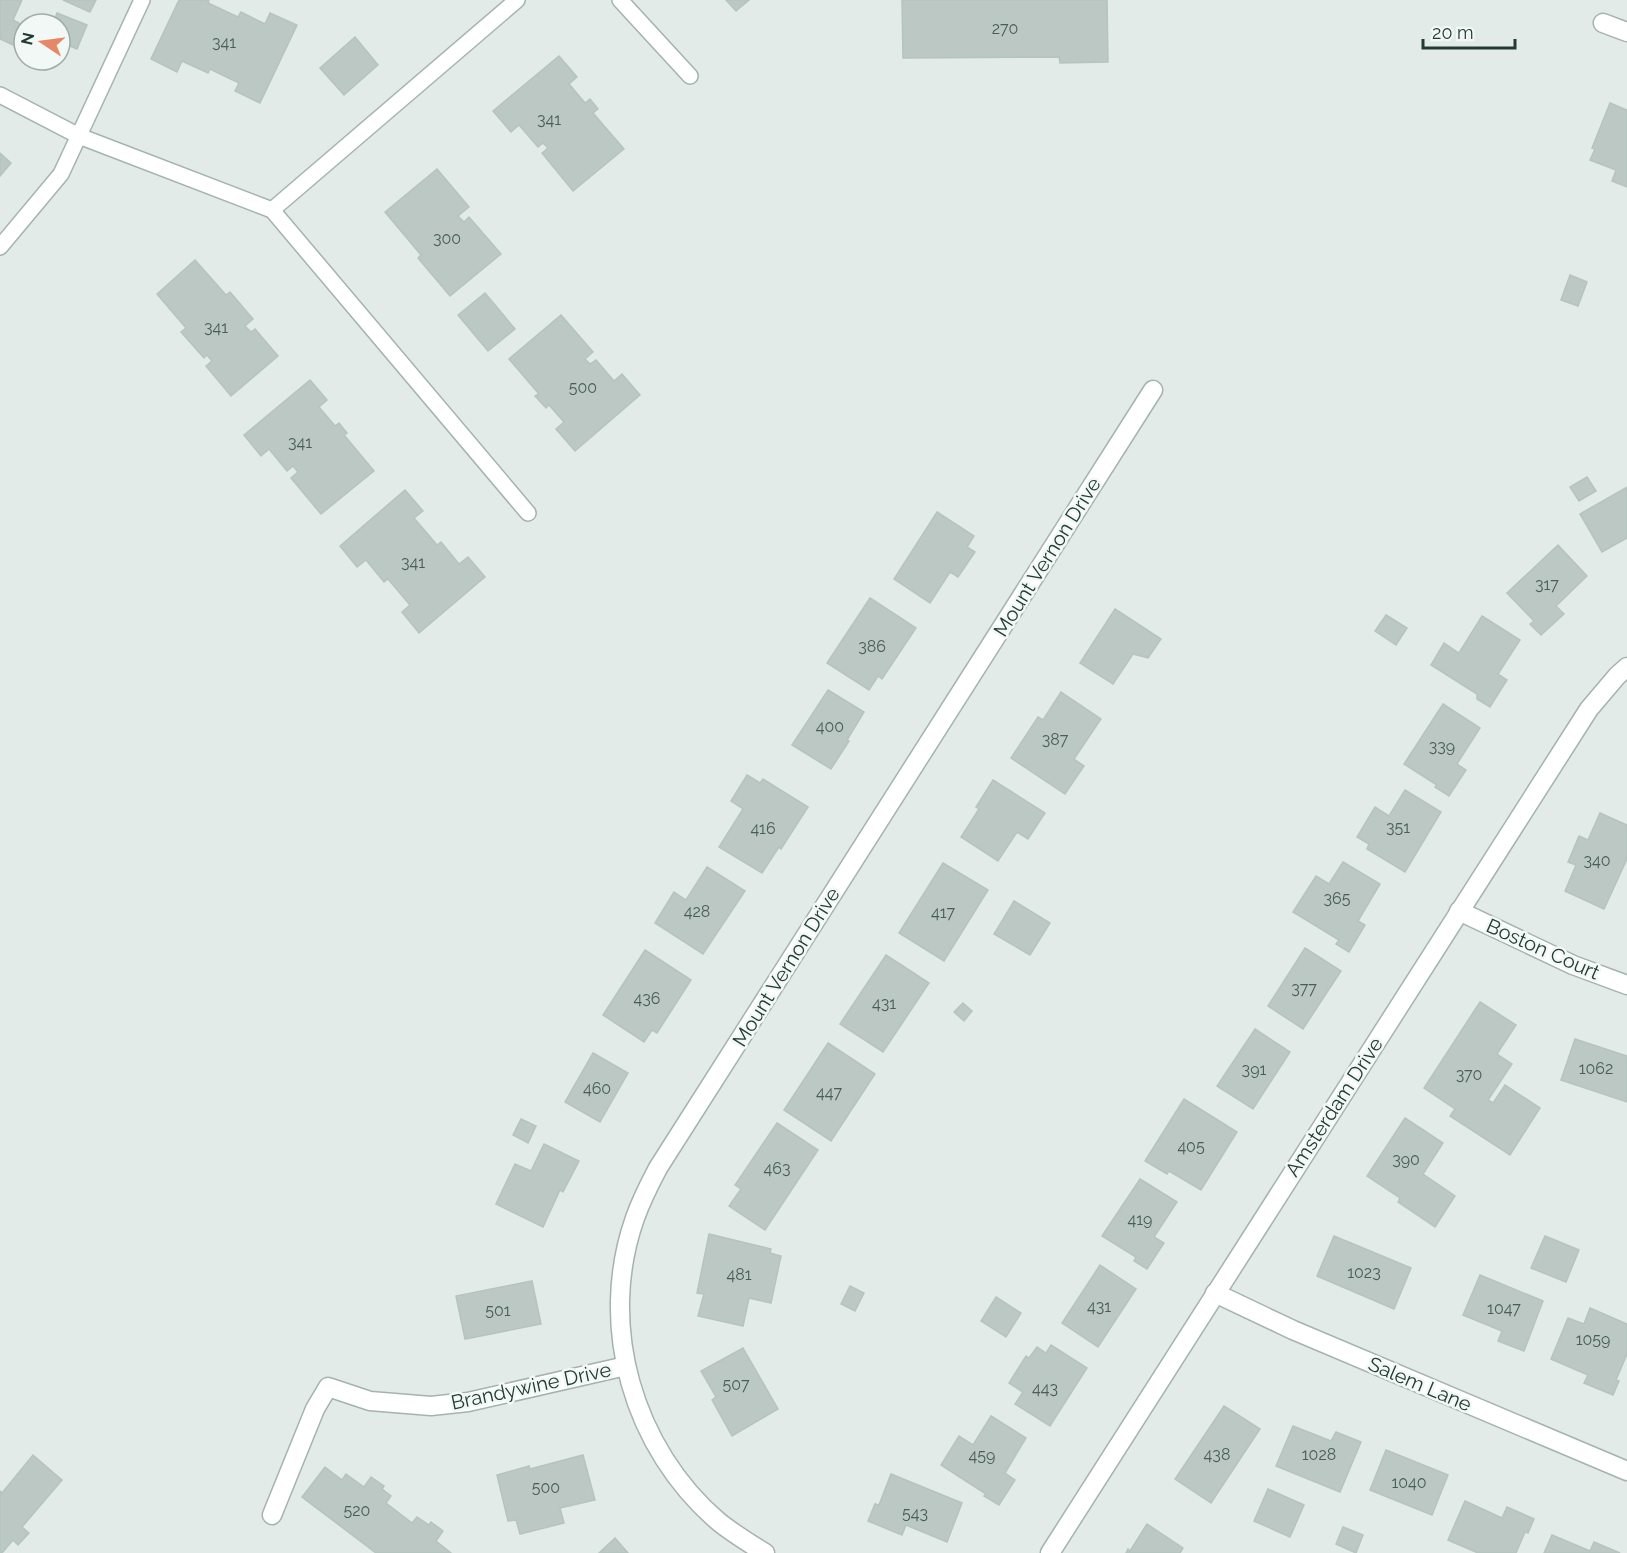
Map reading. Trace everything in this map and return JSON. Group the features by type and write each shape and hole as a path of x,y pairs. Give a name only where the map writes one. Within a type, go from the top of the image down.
{"street":[{"path":"1603,23 1627,32"},
{"name":"Mount Vernon Drive","path":"765,1553 738,1537 718,1521 680,1481 648,1430 635,1400 621,1337 620,1308 622,1275 635,1218 665,1158 1153,390"},
{"name":"Amsterdam Drive","path":"1050,1553 1589,709 1617,675 1627,667"},
{"name":"Boston Court","path":"1459,911 1573,965 1627,985"},
{"name":"Salem Lane","path":"1215,1293 1293,1330 1627,1471"},
{"name":"Brandywine Drive","path":"272,1515 315,1409 328,1387 370,1401 432,1406 468,1402 626,1366"}],"lane":[{"path":"0,247 61,174 142,0"},
{"path":"272,210 517,0"},
{"path":"620,0 690,76"},
{"path":"0,95 79,136 272,210 528,513"}],"building":[{"path":"0,0 22,0 17,12 12,12 12,45 0,39"},
{"path":"63,0 96,0 90,12"},
{"path":"179,0 209,0 208,3 238,17 241,12 265,24 270,13 297,25 260,103 235,91 239,83 210,69 208,73 182,61 177,72 151,59"},
{"path":"726,0 749,0 736,11"},
{"path":"902,0 1107,0 1108,62 1060,63 1059,57 903,58"},
{"path":"72,19 87,25 77,49 72,47"},
{"path":"355,37 378,65 344,95 320,68"},
{"path":"559,56 577,77 569,84 585,103 590,99 598,109 593,113 624,149 573,191 542,153 548,148 543,143 538,147 519,125 511,132 493,111"},
{"path":"1610,103 1627,110 1627,187 1612,181 1616,170 1590,160 1595,149 1592,148"},
{"path":"0,153 11,163 0,176"},
{"path":"437,169 469,207 458,216 464,222 469,217 501,254 450,296 418,258 421,255 385,212"},
{"path":"195,260 226,295 230,292 253,319 245,326 251,332 255,329 278,356 231,396 206,366 212,361 207,355 204,358 181,332 186,328 157,294"},
{"path":"1570,275 1587,282 1578,306 1561,300"},
{"path":"485,293 515,329 488,351 458,315"},
{"path":"561,315 593,352 585,359 590,364 596,360 614,381 622,374 640,395 575,451 556,429 564,422 549,405 546,408 535,396 539,394 509,359"},
{"path":"310,380 327,400 319,407 335,426 339,423 347,433 344,435 374,471 321,514 291,478 298,472 293,466 287,471 269,449 261,456 244,435"},
{"path":"1587,477 1596,491 1579,501 1570,487"},
{"path":"1627,487 1627,538 1602,552 1580,514"},
{"path":"405,490 423,511 414,518 437,545 441,542 459,564 468,557 485,577 419,633 402,612 410,605 388,579 384,582 366,560 357,567 340,546"},
{"path":"937,512 974,536 967,547 975,552 958,577 950,572 930,603 894,579"},
{"path":"1558,545 1587,576 1556,606 1564,614 1541,635 1530,624 1534,621 1507,593"},
{"path":"870,598 916,628 882,679 878,676 869,690 827,663"},
{"path":"1115,609 1161,639 1148,658 1133,654 1113,684 1080,663"},
{"path":"1386,615 1407,628 1396,645 1375,631"},
{"path":"1482,616 1520,640 1498,674 1507,680 1490,707 1477,699 1477,694 1431,665 1444,643 1459,653"},
{"path":"828,690 864,712 831,769 792,745"},
{"path":"1061,692 1101,719 1074,759 1084,766 1065,794 1011,758 1038,717 1043,720"},
{"path":"1443,704 1480,728 1457,764 1466,770 1449,796 1435,787 1437,785 1404,764"},
{"path":"747,775 760,783 763,779 808,807 781,849 779,847 762,873 719,847 743,809 731,801"},
{"path":"993,780 1045,813 1028,839 1017,832 998,861 961,837 979,809 976,807"},
{"path":"1405,790 1441,812 1405,872 1367,849 1369,844 1357,837 1375,807 1389,816"},
{"path":"1600,813 1627,825 1627,859 1604,909 1565,891 1576,865 1568,862 1579,836 1588,840"},
{"path":"1343,862 1380,884 1358,921 1365,925 1349,952 1336,944 1339,940 1293,912 1316,876 1329,884"},
{"path":"943,863 988,890 944,961 899,933"},
{"path":"707,867 745,891 703,954 655,923 674,892 686,900"},
{"path":"1014,901 1050,923 1030,955 994,934"},
{"path":"1305,948 1341,971 1303,1029 1268,1006"},
{"path":"645,950 691,980 657,1033 652,1030 644,1042 603,1015"},
{"path":"886,955 929,983 883,1052 840,1024"},
{"path":"1480,1002 1516,1025 1497,1054 1512,1064 1488,1100 1493,1103 1505,1085 1540,1108 1510,1155 1450,1116 1455,1109 1424,1088"},
{"path":"963,1003 972,1011 964,1021 954,1012"},
{"path":"1255,1029 1290,1052 1253,1109 1217,1086"},
{"path":"1575,1039 1627,1056 1627,1102 1561,1080"},
{"path":"828,1043 875,1074 831,1141 784,1110"},
{"path":"593,1053 628,1073 600,1122 565,1102"},
{"path":"1184,1099 1237,1132 1201,1190 1169,1171 1167,1174 1145,1161"},
{"path":"1405,1118 1443,1143 1423,1174 1455,1196 1435,1227 1398,1202 1400,1198 1367,1176"},
{"path":"521,1119 536,1126 528,1143 513,1135"},
{"path":"777,1123 818,1150 765,1230 729,1206 741,1189 735,1185"},
{"path":"544,1144 579,1161 563,1192 560,1190 543,1227 496,1204 515,1164 531,1171"},
{"path":"1140,1179 1177,1202 1154,1237 1164,1243 1147,1269 1134,1261 1136,1257 1102,1236"},
{"path":"709,1234 771,1249 770,1253 781,1256 771,1303 749,1298 743,1326 698,1316 704,1294 697,1293"},
{"path":"1334,1236 1411,1268 1394,1309 1317,1276"},
{"path":"1545,1236 1579,1250 1566,1282 1531,1268"},
{"path":"1100,1265 1136,1289 1098,1347 1062,1323"},
{"path":"1480,1275 1543,1301 1524,1351 1498,1341 1502,1331 1463,1315"},
{"path":"532,1281 541,1324 465,1339 456,1296"},
{"path":"850,1286 864,1293 855,1311 841,1304"},
{"path":"996,1297 1021,1313 1006,1337 981,1321"},
{"path":"1590,1308 1627,1324 1627,1354 1616,1380 1619,1381 1613,1395 1584,1383 1588,1375 1551,1359 1568,1318 1584,1324"},
{"path":"1051,1345 1087,1368 1050,1426 1015,1404 1023,1392 1009,1383 1026,1356 1029,1358 1037,1347 1046,1353"},
{"path":"743,1348 778,1409 732,1436 712,1400 716,1397 701,1371"},
{"path":"1224,1406 1260,1429 1211,1503 1175,1479"},
{"path":"991,1416 1026,1438 1005,1473 1015,1480 999,1505 941,1465 959,1436 973,1445"},
{"path":"1293,1426 1331,1441 1336,1432 1361,1442 1340,1492 1276,1466"},
{"path":"1386,1450 1448,1475 1432,1515 1370,1490"},
{"path":"33,1455 62,1480 22,1527 29,1533 18,1545 13,1540 0,1553 0,1491 2,1493"},
{"path":"583,1455 595,1500 560,1508 564,1523 520,1534 516,1520 508,1521 497,1475"},
{"path":"325,1467 342,1480 346,1474 364,1487 371,1477 384,1486 382,1489 391,1496 386,1503 412,1523 417,1517 429,1525 431,1522 443,1531 436,1541 451,1553 376,1553 302,1497"},
{"path":"891,1474 962,1503 947,1542 906,1525 902,1535 868,1521 875,1504 879,1505"},
{"path":"1268,1489 1304,1505 1290,1537 1254,1521"},
{"path":"1465,1501 1502,1518 1507,1507 1534,1519 1528,1533 1525,1532 1516,1553 1478,1553 1448,1540"},
{"path":"1147,1524 1183,1548 1180,1553 1126,1553 1128,1549 1130,1551"},
{"path":"1343,1527 1363,1535 1356,1553 1336,1544"},
{"path":"1552,1535 1590,1551 1594,1542 1620,1553 1544,1553"},
{"path":"615,1538 628,1553 599,1553"}]}
